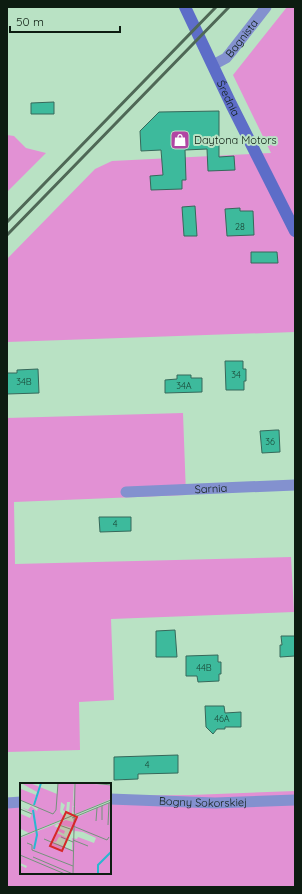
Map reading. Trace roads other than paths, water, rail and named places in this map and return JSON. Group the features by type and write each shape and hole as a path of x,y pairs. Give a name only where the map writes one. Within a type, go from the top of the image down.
{"street":[{"name":"Średnia","path":"184,7 295,231"},
{"name":"Bagnista","path":"213,65 226,58 232,52 266,7"},
{"name":"Sarnia","path":"126,492 295,485"},
{"name":"Bogny Sokorskiej","path":"111,799 215,803 295,800"},
{"path":"7,803 20,802"}],"railway":[{"path":"7,222 216,7"},
{"path":"7,235 229,7"}],"place":[{"name":"Daytona Motors","path":"180,140"}]}
